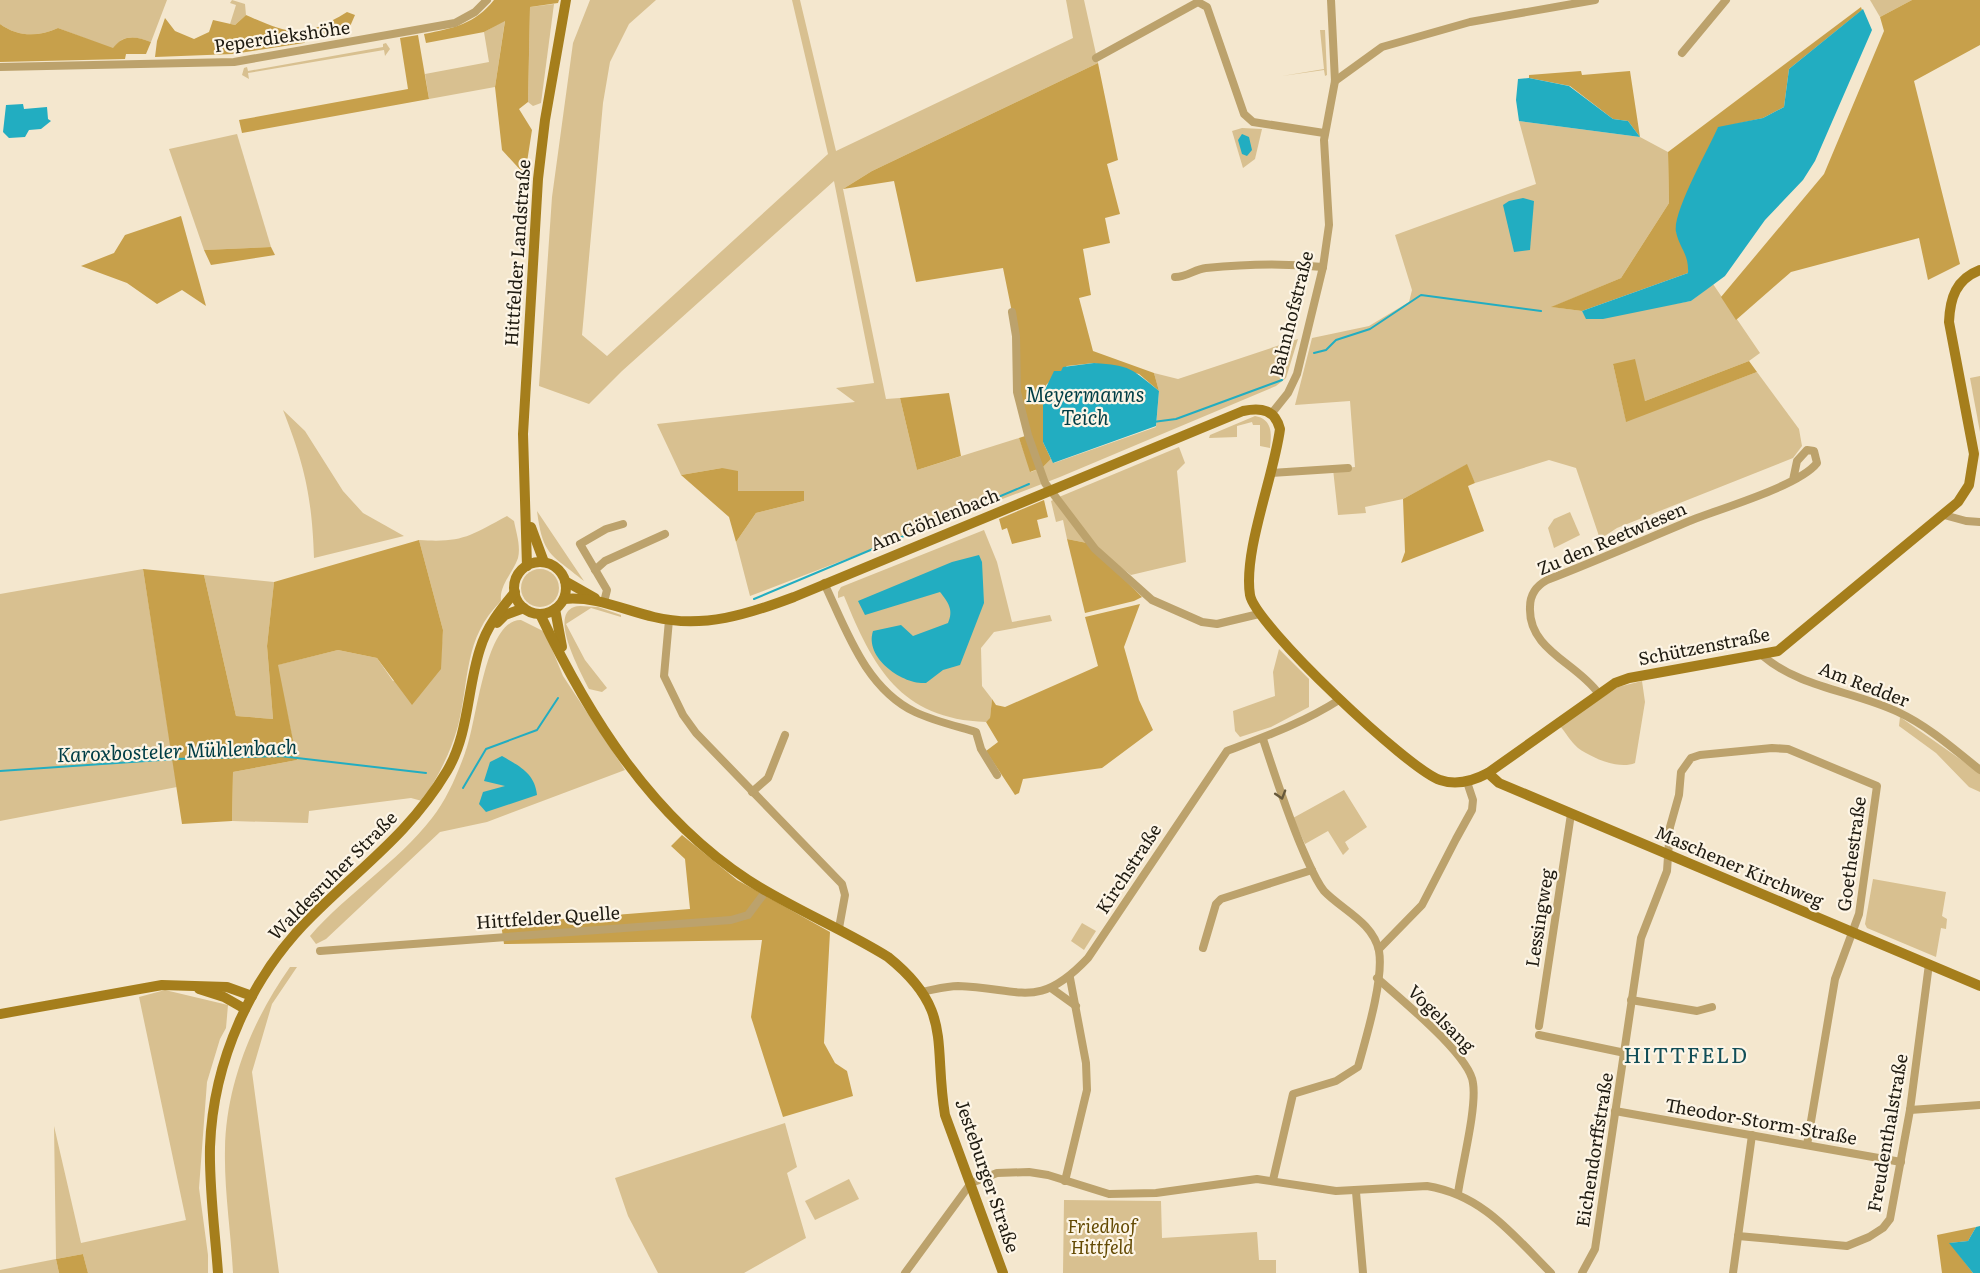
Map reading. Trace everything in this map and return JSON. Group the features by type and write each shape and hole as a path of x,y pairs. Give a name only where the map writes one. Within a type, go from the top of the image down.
{"street":[{"name":"Peperdiekshöhe","path":"0,67 234,62 455,23 475,12 486,0"},
{"name":"Hittfelder Landstraße","path":"527,566 523,434 538,179 566,0"},
{"name":"Bahnhofstraße","path":"1272,413 1288,393 1297,374 1323,267 1329,225 1324,133 1335,81 1331,0"},
{"path":"1335,81 1382,47 1479,20 1595,0"},
{"path":"1682,53 1726,0"},
{"path":"1096,58 1198,2 1207,7 1244,114 1253,122 1324,133"},
{"path":"1175,277 1184,277 1203,268 1302,265 1323,267"},
{"name":"Schützenstraße","path":"1467,782 1488,773 1598,693 1629,678 1763,656 1791,643 1958,502 1969,485 1974,454 1949,322 1950,305 1956,287 1970,274 1980,270"},
{"path":"1012,312 1016,336 1017,392 1028,435 1045,483 1100,555 1152,600 1202,622 1216,624 1259,614"},
{"name":"Am Göhlenbach","path":"564,599 604,602 669,620 703,621 736,616 794,597 1243,411 1257,409 1272,413"},
{"path":"1272,413 1280,429 1250,578 1251,600 1259,614 1339,700 1421,771 1441,781 1467,782 1473,800 1472,810 1422,905 1379,949"},
{"path":"1271,473 1348,468"},
{"name":"Zu den Reetwiesen","path":"1598,693 1540,641 1530,610 1531,596 1538,586 1793,480"},
{"name":"Hittfelder Landstraße","path":"526,510 544,562"},
{"path":"1944,515 1980,522"},
{"path":"604,602 607,590 579,544 606,529 623,524"},
{"path":"595,570 605,561 665,534"},
{"path":"544,562 557,569 565,581 564,599 555,609 540,614 524,608 514,592 517,577 527,566 544,562"},
{"name":"Am Göhlenbach","path":"565,581 604,602"},
{"path":"824,583 857,653 883,687 916,712 976,732 981,749 997,775"},
{"name":"Waldesruher Straße","path":"218,1273 210,1169 212,1125 222,1069 245,1009 294,935 402,834 435,790 449,768 459,744 480,648 491,623 514,592"},
{"name":"Waldesruher Straße","path":"480,648 505,615 524,608"},
{"path":"555,609 567,668"},
{"path":"540,614 567,668 601,727 654,797 698,842 766,891"},
{"path":"669,620 663,676 673,697 696,734 842,884 845,895 838,928"},
{"name":"Am Redder","path":"1763,656 1779,670 1897,711 1924,727 1980,770"},
{"name":"Kirchstraße","path":"921,992 956,986 1031,994 1051,988 1070,978 1088,958 1227,751 1263,739 1316,715 1339,700"},
{"path":"752,792 768,778 785,735"},
{"path":"1263,739 1286,812 1312,870 1324,890 1369,932 1379,949 1369,1027 1358,1067 1336,1082 1293,1094 1273,1180"},
{"name":"Goethestraße","path":"1669,855 1670,827 1679,795 1681,772 1691,758 1758,749 1788,750 1858,778 1876,786 1873,825 1854,933"},
{"name":"Maschener Kirchweg","path":"1488,773 1499,783 1980,986"},
{"name":"Lessingweg","path":"1571,814 1539,1031 1624,1053"},
{"name":"Eichendorffstraße","path":"1582,1273 1595,1249 1641,938 1667,871 1669,855"},
{"path":"1203,948 1216,904 1229,896 1312,870"},
{"name":"Jesteburger Straße","path":"766,891 888,957 901,968 930,1005 938,1028 941,1091 945,1115 1003,1273"},
{"name":"Hittfelder Quelle","path":"320,951 731,920 747,915 766,891"},
{"path":"1807,1145 1835,979 1854,933"},
{"name":"Freudenthalstraße","path":"1738,1236 1847,1246 1883,1228 1890,1219 1910,1110 1929,964"},
{"path":"1065,1181 1087,1090 1070,978"},
{"name":"Vogelsang","path":"1377,978 1439,1035 1467,1066 1473,1080 1473,1094 1458,1193"},
{"path":"0,1014 134,988 162,985 233,988 252,996"},
{"path":"193,987 224,997 245,1009"},
{"path":"1051,988 1076,1006"},
{"path":"1631,1000 1697,1011 1712,1007"},
{"path":"1910,1110 1980,1105"},
{"name":"Theodor-Storm-Straße","path":"1616,1111 1900,1162"},
{"path":"1733,1273 1752,1135"},
{"path":"905,1273 971,1183 988,1174 1029,1172 1109,1194 1127,1195 1240,1180 1273,1180 1336,1191 1356,1192 1427,1186 1458,1193 1487,1210 1551,1273"},
{"path":"1356,1192 1363,1273"}],"green space":[{"path":"0,0 167,0 151,42 125,38 113,49 58,28 43,33 28,34 7,28 0,24"},
{"path":"232,0 245,4 246,15 235,25 230,24 236,5 230,3"},
{"path":"590,0 656,0 629,24 610,62 603,103 582,335 607,356 828,154 792,0 800,0 836,151 1073,38 1066,0 1084,0 1098,63 872,171 843,189 886,399 900,398 917,470 1019,438 1031,472 1043,467 1051,459 1054,463 1156,427 1159,391 1154,373 1178,379 1298,339 1286,378 1276,386 1060,477 750,596 736,542 756,513 804,501 804,491 738,491 722,468 681,475 657,424 855,402 836,388 874,383 834,181 622,371 589,404 539,386 552,197 573,43"},
{"path":"1870,0 1912,0 1880,17"},
{"path":"554,4 541,103 533,106 528,102 530,7"},
{"path":"505,20 495,87 429,99 425,74 489,62 484,32"},
{"path":"1320,30 1325,30 1327,75 1325,76 1324,70 1282,76 1324,69"},
{"path":"386,43 390,49 385,56 384,50 248,73 249,79 242,75 244,68 247,67 248,71 383,47"},
{"path":"1519,121 1640,137 1668,152 1669,203 1621,278 1552,307 1582,311 1587,319 1691,301 1713,284 1760,353 1749,361 1645,401 1613,364 1626,421 1757,372 1799,429 1802,446 1793,458 1617,528 1600,539 1576,468 1549,460 1475,483 1466,465 1403,499 1365,507 1366,513 1338,515 1333,469 1355,467 1350,401 1295,405 1312,338 1369,326 1409,302 1412,290 1395,235 1536,184"},
{"path":"1242,128 1262,129 1255,159 1243,168 1232,131"},
{"path":"237,134 271,247 204,250 169,149"},
{"path":"1980,376 1980,432 1970,378"},
{"path":"283,410 305,431 343,491 363,513 404,536 314,558 306,482"},
{"path":"1255,416 1268,423 1271,437 1270,448 1260,446 1260,425 1253,425 1252,422 1237,426 1237,437 1209,438 1210,435"},
{"path":"1179,447 1185,463 1177,471 1186,562 1131,575 1103,554 1059,497"},
{"path":"1055,499 1087,543 1067,539 1063,520 1056,522 1051,501"},
{"path":"537,511 584,581 550,552 542,537"},
{"path":"1570,512 1580,535 1554,548 1548,528 1554,519"},
{"path":"507,516 514,521 519,544 518,558 504,584 501,601 489,615 474,645 455,736 443,765 422,801 411,798 309,811 308,823 232,821 233,772 297,760 277,665 338,650 377,658 393,681 440,669 443,630 419,540 434,541 465,537"},
{"path":"984,530 997,562 1012,622 1050,615 1052,621 994,632 981,648 982,686 992,699 990,719 986,722 956,719 932,711 911,700 879,666 866,645 844,596 838,598 841,587"},
{"path":"143,569 177,787 0,821 0,594"},
{"path":"540,569 553,575 559,588 553,601 540,607 527,601 521,588 527,575"},
{"path":"204,575 274,582 267,646 273,719 236,716"},
{"path":"580,606 598,607 621,615 621,617 591,608 566,624 585,660 607,688 602,692 589,689 568,642 565,617 570,609"},
{"path":"521,620 545,632 563,676 625,770 487,822 440,832 326,939 316,944 310,936 324,920 403,849 432,818 442,803 465,753 490,654 498,636 508,624"},
{"path":"1279,649 1309,679 1309,707 1271,727 1240,737 1235,731 1233,711 1275,696 1273,672"},
{"path":"1642,681 1645,702 1635,763 1614,764 1591,756 1575,746 1560,726 1618,687"},
{"path":"1900,717 1980,773 1980,792 1969,787 1936,753 1899,726"},
{"path":"1344,790 1367,827 1345,842 1349,849 1343,855 1328,831 1305,844 1293,818"},
{"path":"1873,879 1946,892 1942,916 1947,919 1946,929 1941,928 1936,957 1867,928 1865,924"},
{"path":"1082,923 1096,931 1084,950 1071,941"},
{"path":"290,967 297,967 272,1004 252,1072 279,1273 233,1273 225,1164 230,1100 253,1030"},
{"path":"165,990 228,1005 226,1028 220,1039 207,1082 199,1188 208,1255 208,1273 88,1273 83,1254 56,1259 54,1126 81,1243 186,1220 139,997"},
{"path":"785,1123 797,1167 787,1173 806,1238 744,1273 658,1273 628,1216 615,1178"},
{"path":"849,1179 859,1199 815,1220 805,1201"},
{"name":"Friedhof Hittfeld","path":"1064,1200 1161,1201 1162,1238 1257,1232 1259,1260 1276,1260 1276,1273 1063,1273"},
{"path":"56,1259 59,1273 0,1273 0,1270"}],"shaded area":[{"path":"494,0 559,0 558,3 530,7 528,102 519,109 532,130 525,175 502,150 495,87 505,21 484,32 426,43 424,34 463,24 479,15"},
{"path":"1912,0 1980,0 1980,45 1914,81 1960,264 1928,280 1919,238 1791,272 1736,320 1721,297 1824,174 1884,31 1880,17"},
{"path":"1861,7 1862,10 1789,69 1784,107 1763,118 1718,128 1676,231 1689,259 1688,273 1582,311 1551,307 1621,278 1669,203 1668,152"},
{"path":"347,12 355,15 348,31 311,36 304,43 233,54 155,57 157,41 165,18 175,31 194,39 209,32 213,20 235,25 246,15 275,27 297,31 319,27"},
{"path":"0,24 14,31 28,34 43,33 58,28 113,48 125,38 140,38 151,42 146,54 126,54 125,59 0,62"},
{"path":"418,35 429,99 242,133 239,120 408,89 400,38"},
{"path":"1098,63 1118,160 1107,164 1120,214 1105,218 1110,243 1083,249 1091,295 1079,298 1093,351 1154,373 1159,391 1139,374 1094,363 1067,366 1046,385 1043,394 1043,442 1051,459 1043,467 1030,472 1019,438 1028,435 1017,392 1015,327 1003,268 916,282 894,181 843,189 872,171"},
{"path":"1581,71 1582,75 1630,71 1640,137 1628,121 1613,119 1570,86 1529,78 1529,75"},
{"path":"181,216 206,306 182,290 157,304 127,283 81,266 114,253 125,235"},
{"path":"271,247 275,255 211,265 204,250"},
{"path":"1635,359 1645,401 1749,361 1757,372 1626,422 1613,364"},
{"path":"949,393 961,456 917,470 900,398"},
{"path":"1467,464 1475,483 1468,486 1484,531 1401,563 1405,552 1403,499"},
{"path":"722,468 738,471 738,491 804,491 804,501 756,513 736,542 729,517 681,475"},
{"path":"1044,500 1048,517 1037,520 1041,537 1012,544 1007,528 1002,530 999,519"},
{"path":"1067,539 1087,543 1142,597 1085,613"},
{"path":"419,540 443,630 441,669 412,705 377,658 338,650 278,665 297,760 233,772 232,821 182,824 143,569 204,575 236,716 273,719 267,646 274,582"},
{"path":"1140,604 1124,647 1139,700 1153,730 1102,768 1023,779 1019,793 1015,795 986,751 998,742 986,722 990,718 992,699 996,705 1005,707 1098,666 1085,617"},
{"path":"682,835 737,880 830,932 824,1043 835,1063 847,1071 853,1096 783,1117 751,1017 762,940 504,944 501,924 690,909 685,859 671,846"},
{"path":"1976,1227 1968,1241 1950,1243 1973,1273 1942,1273 1937,1235"},
{"path":"83,1254 88,1273 59,1273 56,1259"}],"water":[{"path":"1863,9 1872,30 1815,161 1803,180 1765,220 1725,276 1691,301 1603,319 1586,319 1582,311 1688,273 1686,256 1676,232 1676,223 1692,180 1718,127 1763,118 1784,107 1789,69"},
{"path":"1529,78 1569,86 1613,119 1628,121 1640,137 1519,121 1516,100 1518,79"},
{"path":"23,104 24,109 47,107 48,119 51,121 41,129 29,130 25,137 9,138 3,132 6,105"},
{"path":"1242,134 1249,137 1252,150 1247,156 1242,154 1238,140"},
{"path":"1523,198 1534,201 1530,250 1514,252 1503,205"},
{"name":"Meyermanns Teich","path":"1094,363 1116,365 1130,370 1159,391 1156,426 1053,463 1043,442 1043,394 1054,371 1061,371 1063,367"},
{"path":"979,555 982,562 984,603 960,665 943,670 926,683 907,680 897,675 880,660 874,651 873,631 901,625 913,636 948,623 949,606 940,592 865,615 858,601 952,562"},
{"path":"502,756 530,776 536,787 537,795 486,812 479,804 483,792 505,786 484,781 490,762"},
{"path":"1980,1226 1980,1273 1973,1273 1949,1243 1968,1241 1976,1227"}],"waterway":[{"name":"Karoxbosteler Mühlenbach","path":"1314,353 1326,350 1336,340 1370,329 1421,295 1541,311"},
{"name":"Karoxbosteler Mühlenbach","path":"1153,422 1176,419 1282,380 1287,351"},
{"name":"Karoxbosteler Mühlenbach","path":"930,526 1029,484"},
{"name":"Karoxbosteler Mühlenbach","path":"754,599 911,533"},
{"name":"Karoxbosteler Mühlenbach","path":"463,788 486,749 537,730 558,698"},
{"name":"Karoxbosteler Mühlenbach","path":"0,771 175,759 280,756 426,773"}],"district":[{"name":"HITTFELD","path":"1686,1056"}]}
